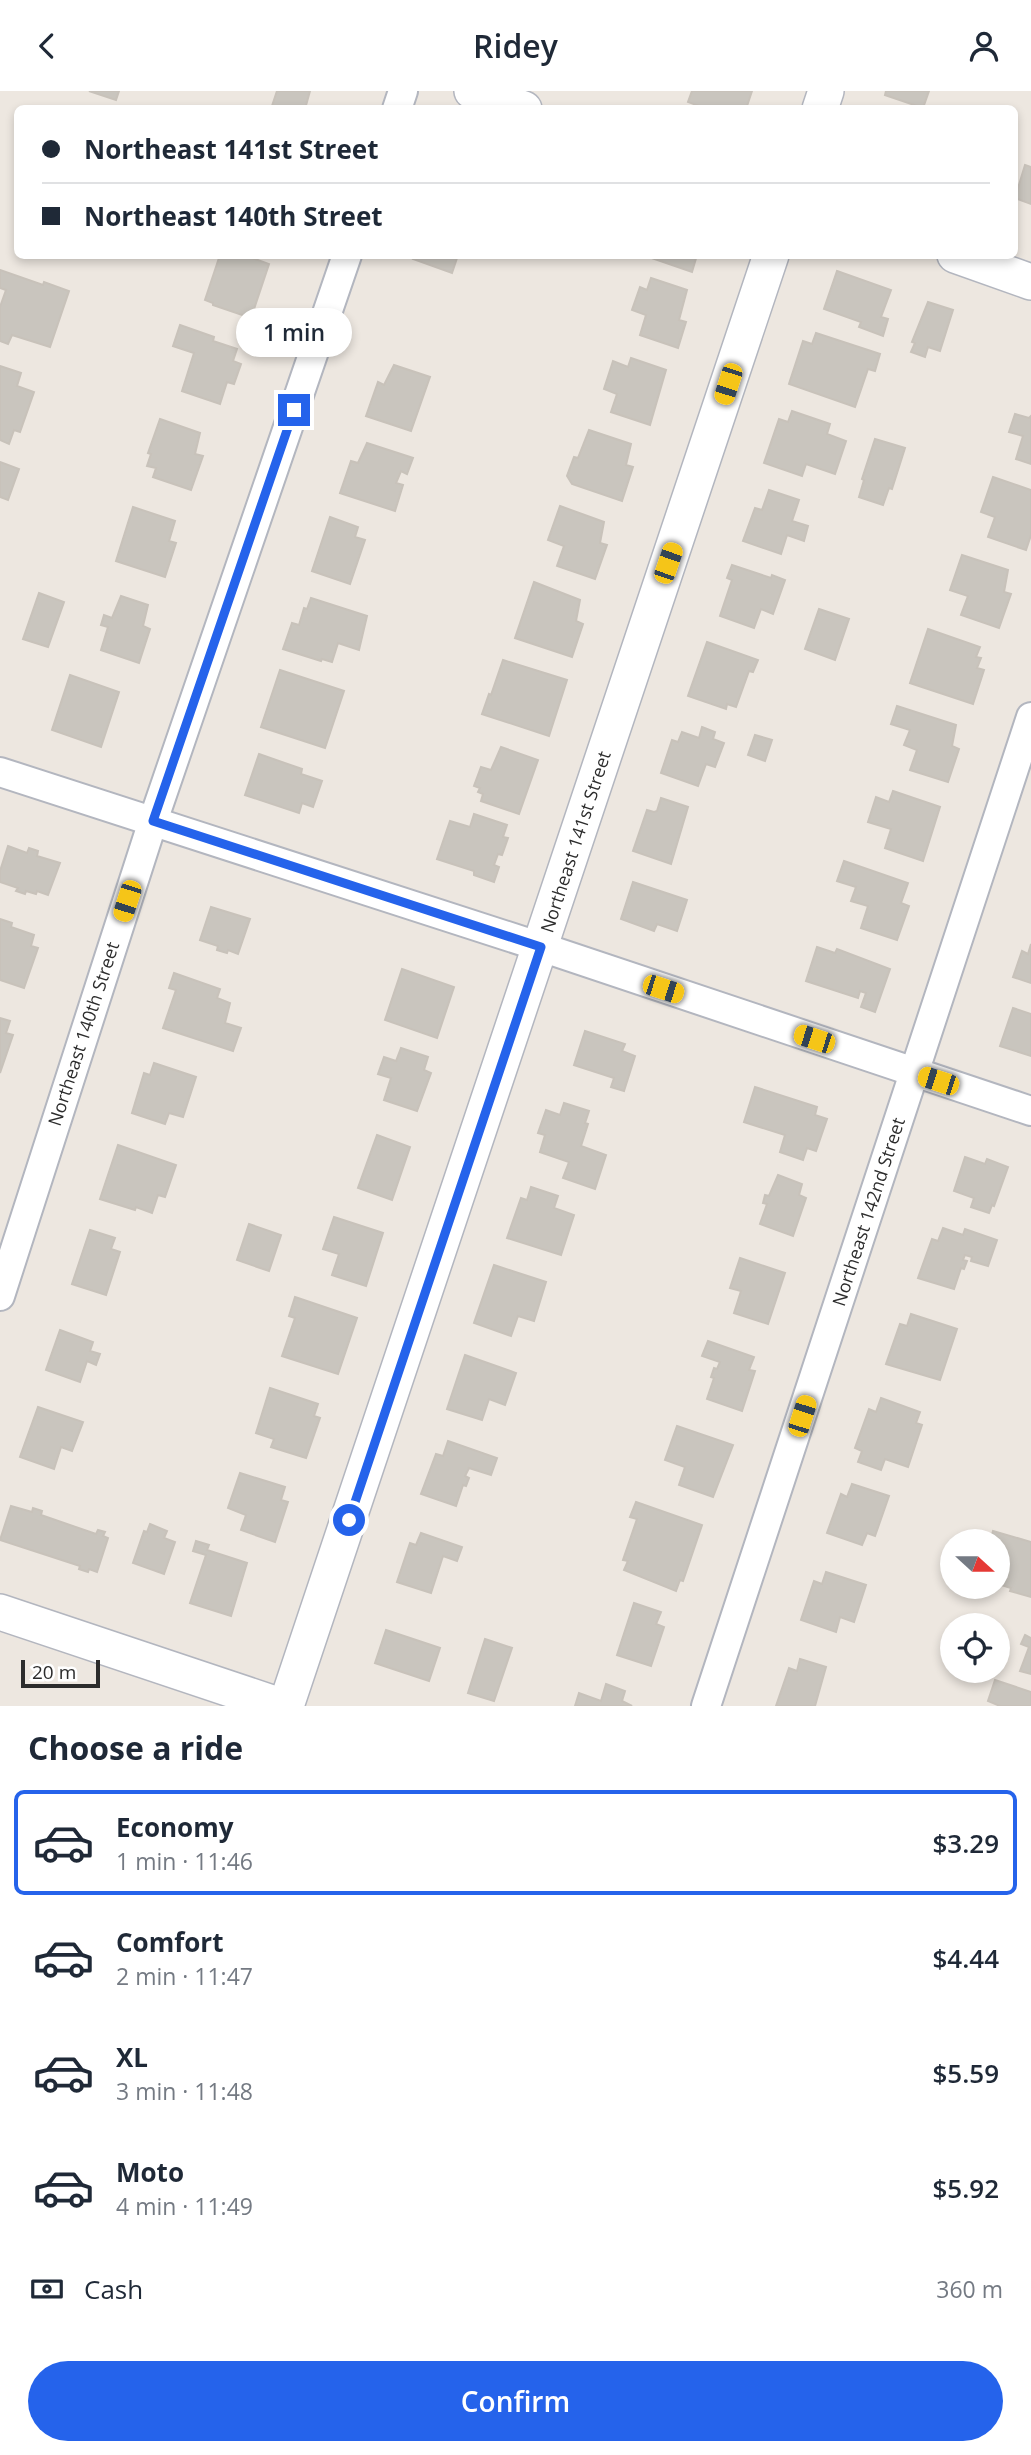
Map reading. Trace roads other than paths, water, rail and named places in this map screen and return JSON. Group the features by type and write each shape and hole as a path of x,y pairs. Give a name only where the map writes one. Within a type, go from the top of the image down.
{"street":[{"path":"472,91 512,105"},
{"name":"Northeast 140th Street","path":"0,1296 153,821 346,259"},
{"name":"Northeast 141st Street","path":"283,1706 541,947 770,259"},
{"path":"966,259 1031,282"},
{"name":"Northeast 142nd Street","path":"706,1706 1031,717"},
{"path":"0,772 541,947 1031,1111"},
{"path":"0,1612 283,1706"}]}
